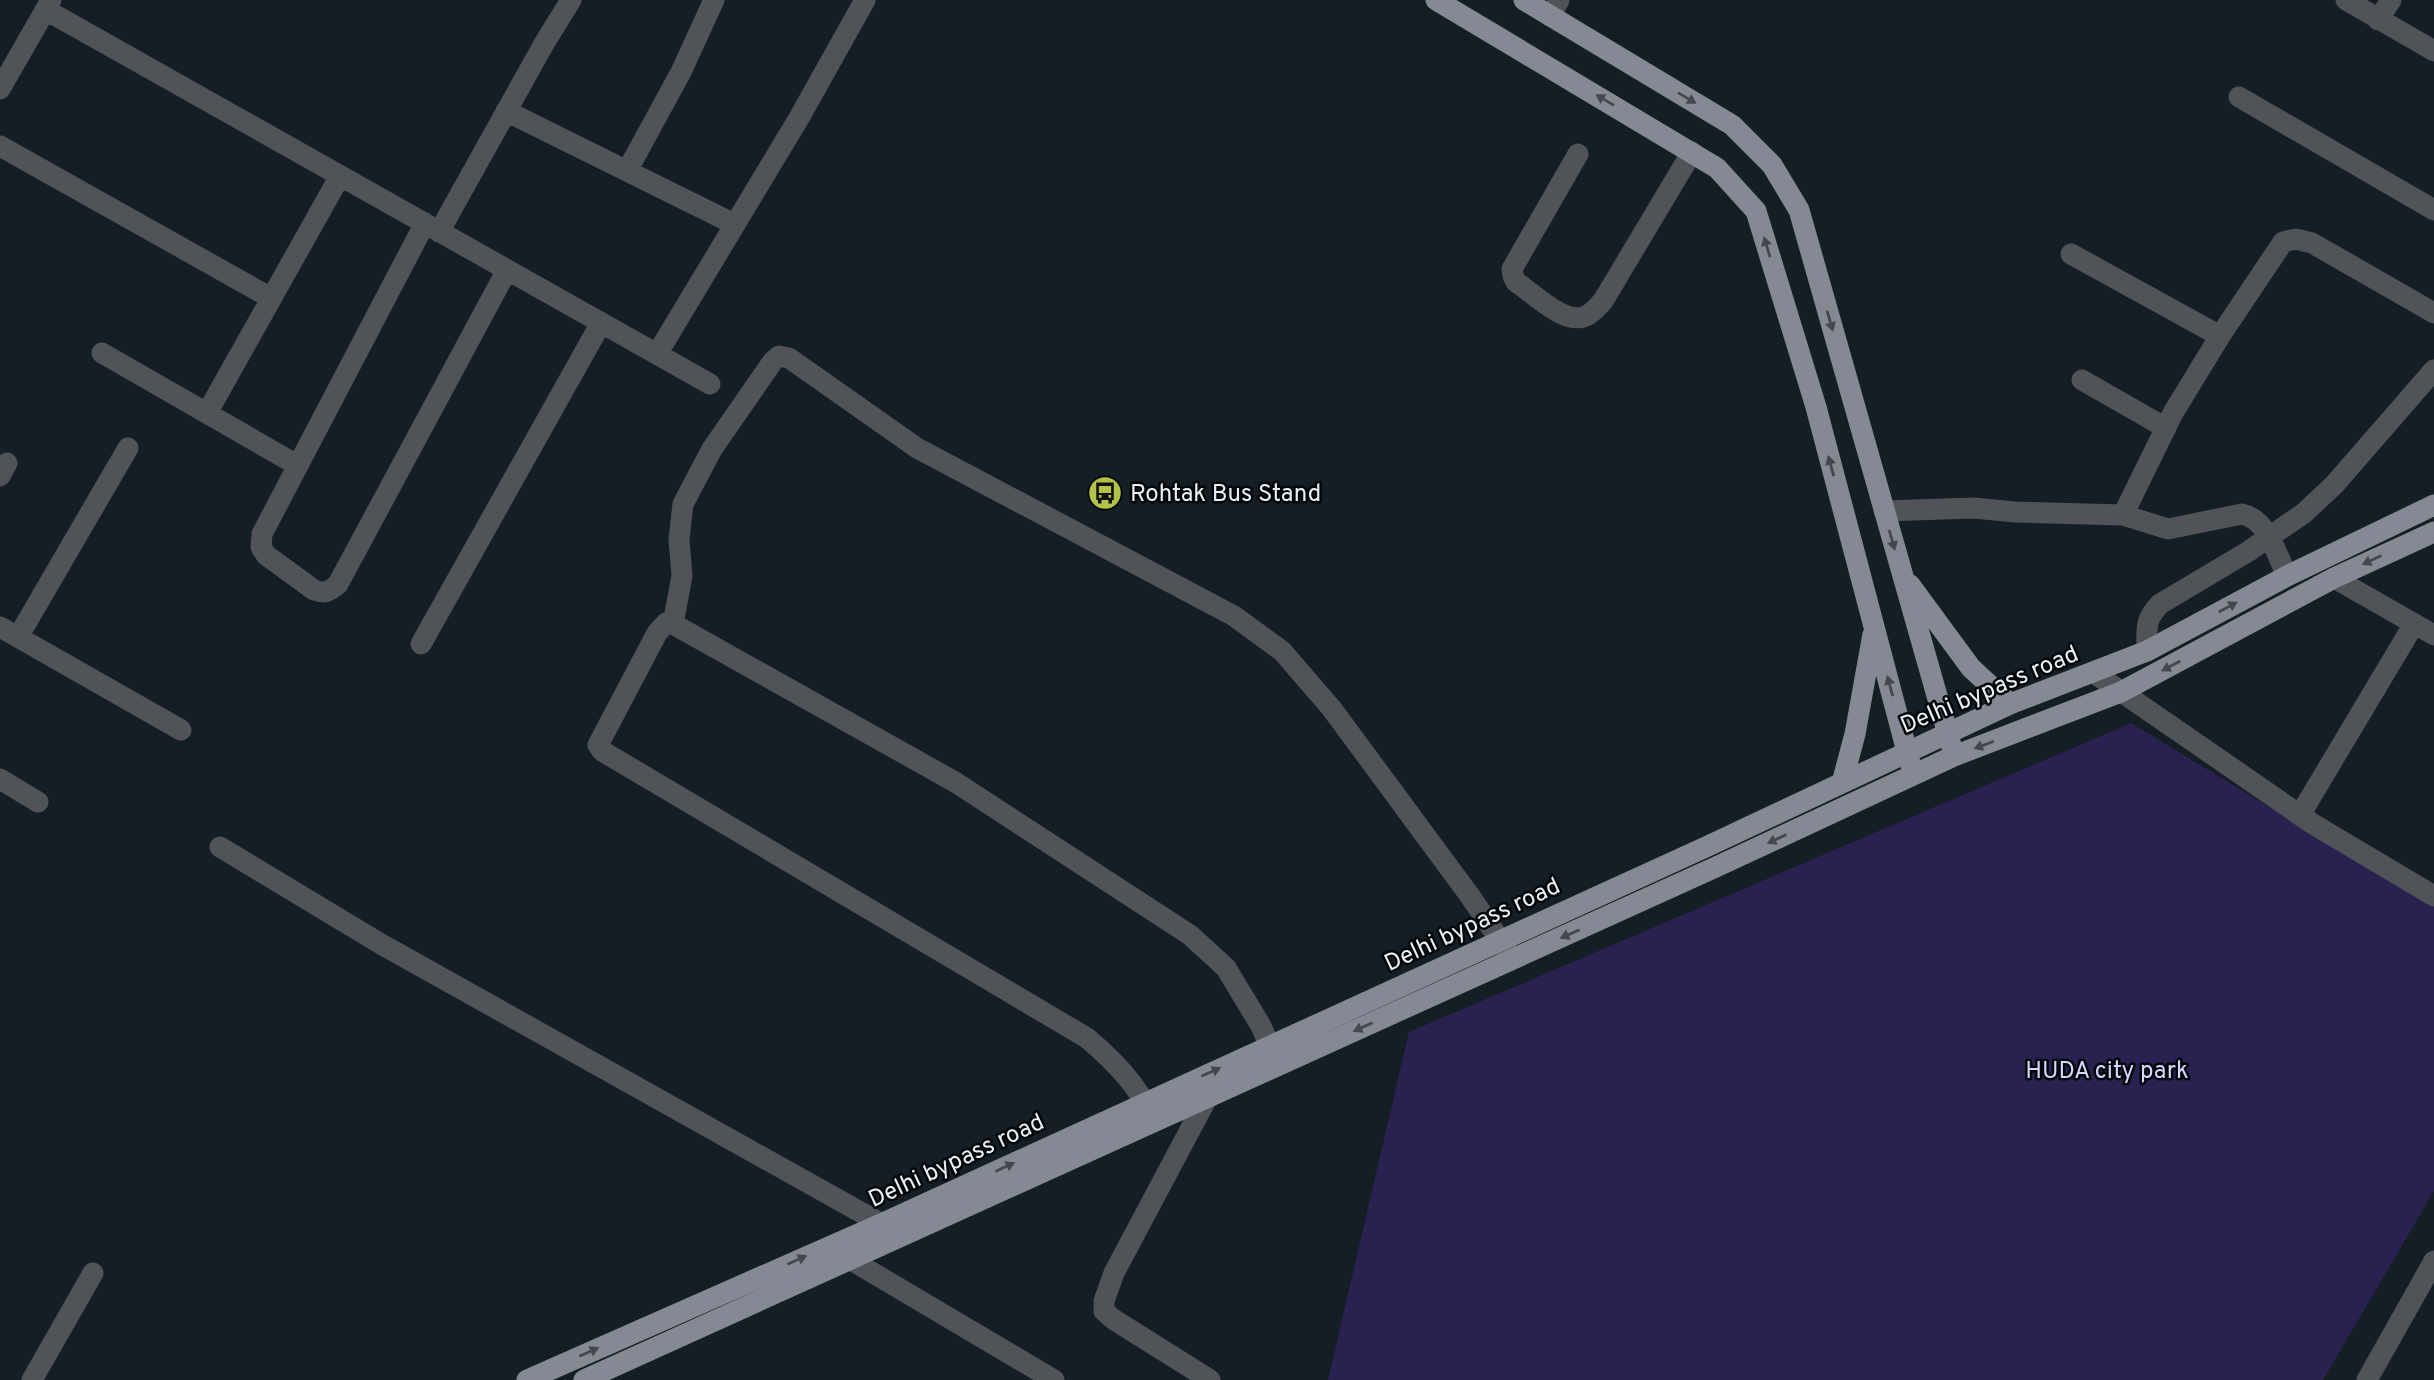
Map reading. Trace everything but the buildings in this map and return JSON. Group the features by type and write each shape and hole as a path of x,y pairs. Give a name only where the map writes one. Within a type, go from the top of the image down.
{"main road":[{"path":"1436,0 1717,167 1756,211 1816,407 1914,775"},
{"path":"1524,0 1555,8 1732,125 1772,165 1799,210 1954,756"},
{"name":"Delhi bypass road","path":"527,1380 883,1223 2010,704 2147,651 2287,576 2434,505"},
{"name":"Delhi bypass road","path":"584,1380 1514,959 1954,756 2121,692 2334,578 2434,532"},
{"path":"1902,575 1971,668 2010,704"},
{"path":"1842,783 1855,734 1874,627"}],"street":[{"path":"508,270 338,584 323,594 314,590 274,562 261,547 262,534 297,465 432,228 506,111 571,0"},
{"path":"627,171 681,72 714,0"},
{"path":"657,354 799,118 865,0"},
{"path":"2346,0 2434,51"},
{"path":"2378,20 2391,0"},
{"path":"0,89 7,61 48,5 341,176 709,384"},
{"path":"2239,97 2434,210"},
{"path":"506,111 734,224"},
{"path":"0,146 271,298"},
{"path":"1578,154 1512,269 1516,282 1564,316 1575,319 1593,312 1603,301 1692,152"},
{"path":"206,413 341,176"},
{"path":"2123,515 2165,428 2220,336 2283,242 2296,239 2321,248 2434,313"},
{"path":"2071,254 2220,336"},
{"path":"421,644 601,323"},
{"path":"102,353 297,465"},
{"path":"673,624 682,576 679,539 684,504 712,449 773,361 779,356 789,358 917,448 1234,616 1282,651 1332,709 1514,959"},
{"path":"2147,651 2147,622 2160,604 2304,513 2334,485 2433,373"},
{"path":"2082,380 2165,428"},
{"path":"128,448 9,632 181,730"},
{"path":"1884,510 1974,508 2123,515 2168,529 2242,514 2255,519 2269,537 2287,576"},
{"path":"2334,578 2434,635"},
{"path":"1155,1122 1146,1102 1114,1060 1087,1038 602,751 598,745 657,633 666,623 673,624 955,782 1190,935 1226,968 1271,1045 1279,1066"},
{"path":"2300,815 2414,624"},
{"path":"2094,673 2300,815 2429,894 2434,872"},
{"path":"0,779 38,802"},
{"path":"220,847 381,944 903,1236"},
{"path":"1207,1098 1114,1273 1104,1301 1104,1311 1210,1380"},
{"path":"828,1247 851,1259 1020,1371 1054,1380"},
{"path":"2367,1380 2434,1261"},
{"path":"32,1380 93,1273"}],"green space":[{"name":"HUDA city park","path":"2131,723 2434,907 2434,1191 2323,1380 1328,1380 1409,1032"}],"place":[{"name":"Rohtak Bus Stand","path":"1105,493"}]}
